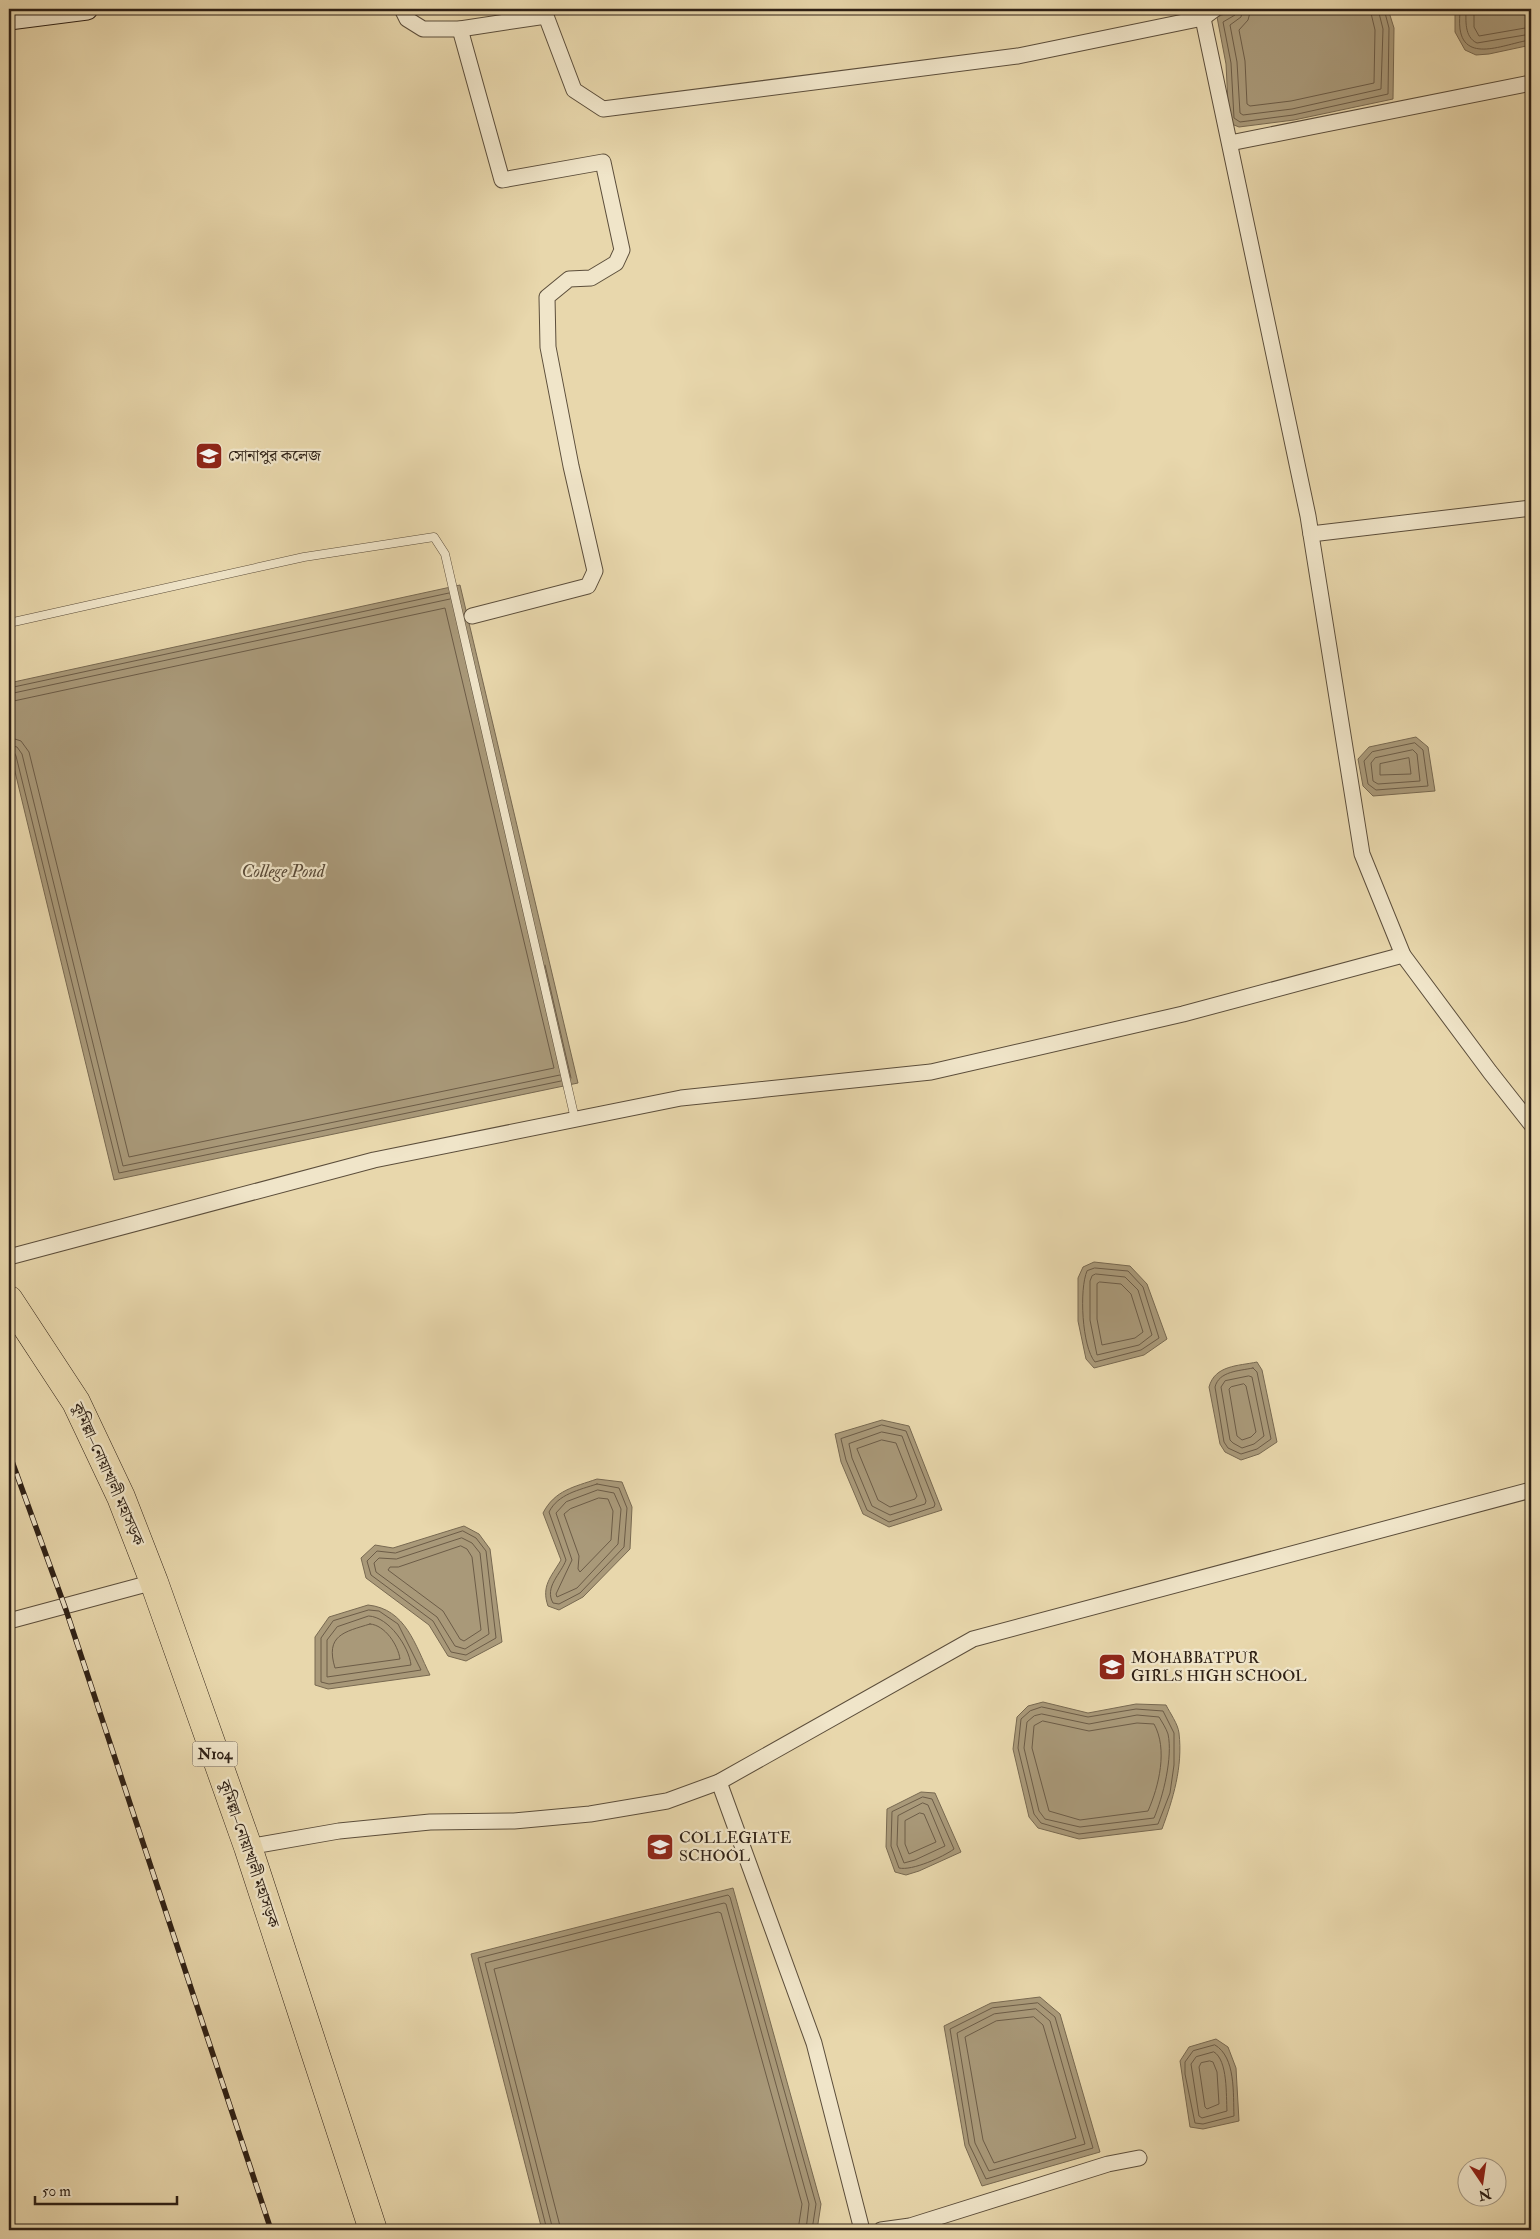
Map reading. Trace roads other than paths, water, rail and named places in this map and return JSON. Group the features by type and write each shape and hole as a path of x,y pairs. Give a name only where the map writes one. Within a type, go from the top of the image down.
{"highway":[{"name":"কুমিল্লা–নোয়াখালী মহাসড়ক","path":"9,1300 76,1402 121,1497 154,1582 248,1847 373,2230"}],"main road":[{"path":"9,18 87,9"}],"street":[{"path":"402,9 408,19 423,29 460,29 546,16 574,90 603,109 1018,56 1207,12 1230,144 1311,534 1362,854 1403,955 1531,1124"},
{"path":"460,29 502,180 603,162 622,250 616,263 591,278 569,279 547,297 548,346 571,466 595,572 588,586 472,616"},
{"path":"1230,144 1531,83"},
{"path":"1311,534 1531,508"},
{"path":"9,1257 374,1160 681,1098 931,1072 1183,1014 1403,955"},
{"path":"248,1847 339,1831 430,1822 514,1821 590,1814 667,1801 719,1782 973,1639 1531,1490"},
{"path":"9,1621 154,1582"},
{"path":"719,1782 814,2043 862,2230"},
{"path":"881,2230 910,2226 1108,2164 1139,2158"}],"lane":[{"path":"9,622 304,558 434,537 445,554 575,1119"}],"water":[{"path":"1237,9 1388,9 1394,28 1393,99 1294,120 1239,127 1229,123 1226,64 1217,17"},
{"path":"1455,9 1531,9 1531,45 1476,55 1465,50 1455,32"},
{"name":"College Pond","path":"460,585 578,1083 114,1180 9,747 9,683"},
{"path":"1416,737 1428,747 1435,791 1373,796 1363,786 1358,759 1369,747"},
{"path":"1094,1262 1130,1266 1147,1284 1167,1339 1144,1355 1094,1368 1086,1359 1078,1321 1078,1278 1083,1267"},
{"path":"1257,1362 1262,1370 1277,1442 1259,1454 1241,1460 1225,1452 1220,1444 1209,1387 1216,1374 1222,1370"},
{"path":"882,1420 909,1426 942,1510 889,1527 863,1514 841,1462 835,1434"},
{"path":"597,1479 622,1482 632,1507 630,1549 583,1597 559,1610 548,1606 546,1599 546,1587 561,1560 543,1513 559,1494"},
{"path":"464,1526 479,1534 490,1549 502,1642 466,1661 448,1656 429,1625 366,1578 361,1558 375,1545 393,1548"},
{"path":"368,1605 392,1613 408,1630 430,1675 328,1689 315,1685 315,1637 329,1617"},
{"path":"1043,1702 1088,1713 1136,1704 1166,1705 1176,1722 1180,1758 1170,1806 1162,1829 1079,1839 1038,1828 1029,1817 1013,1749 1017,1717 1028,1706"},
{"path":"921,1792 935,1793 961,1852 906,1875 895,1872 886,1847 887,1809"},
{"path":"733,1888 821,2204 817,2230 542,2230 471,1954"},
{"path":"1040,1997 1060,2014 1100,2152 982,2186 965,2146 944,2026 991,2003"},
{"path":"1216,2039 1228,2047 1236,2068 1239,2121 1203,2129 1190,2127 1180,2061 1189,2047"}],"railway":[{"path":"9,1453 66,1610 271,2230"}],"place":[{"name":"সোনাপুর কলেজ","path":"209,456"},
{"name":"MOHABBATPUR GIRLS HIGH SCHOOL","path":"1112,1667"},
{"name":"COLLEGIATE SCHOOL","path":"660,1847"}]}
